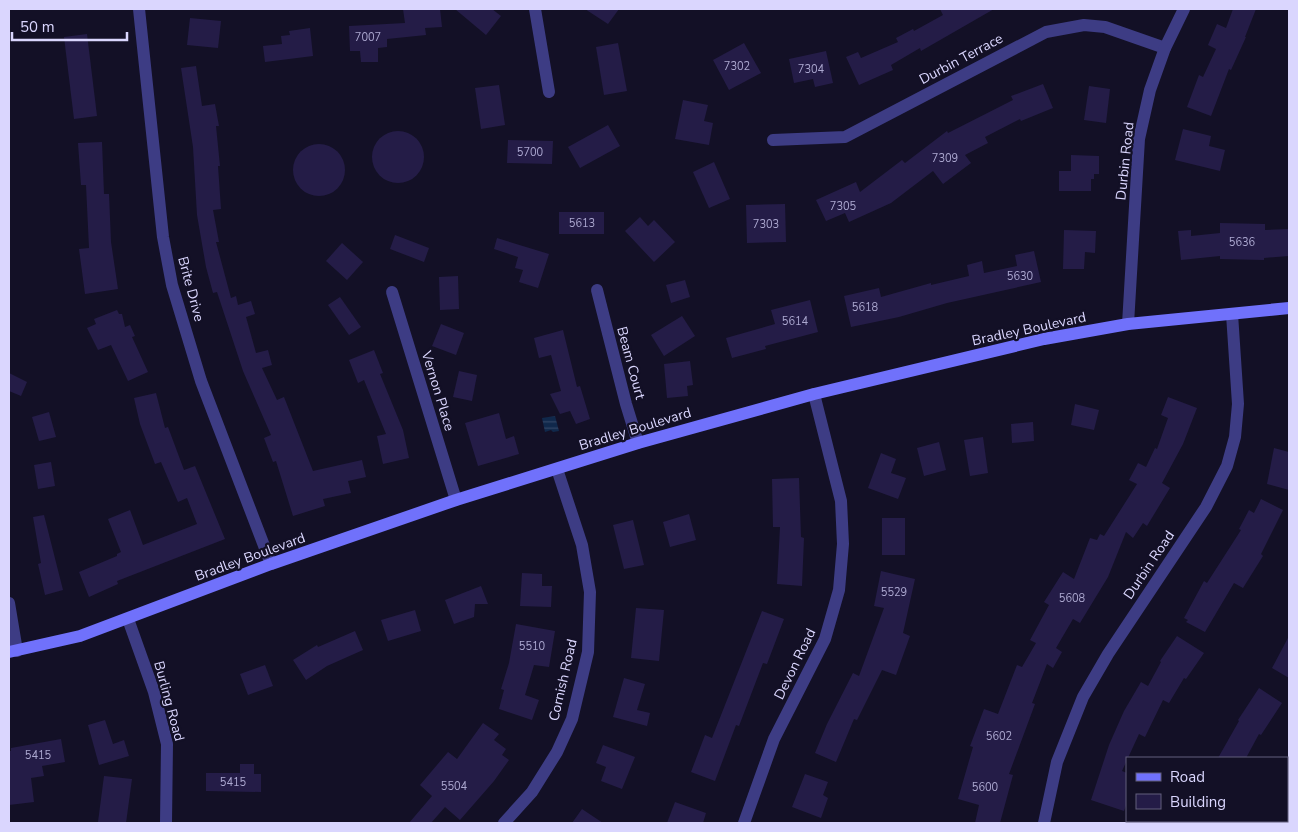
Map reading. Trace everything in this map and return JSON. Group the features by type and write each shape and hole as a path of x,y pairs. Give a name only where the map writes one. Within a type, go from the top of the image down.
{"main road":[{"name":"Bradley Boulevard","path":"13,652 80,636 271,564 456,500 638,443 814,394 1044,339 1128,324 1289,308"}],"street":[{"name":"Brite Drive","path":"139,9 163,237 172,285 202,381 271,564"},
{"path":"536,9 549,92"},
{"name":"Durbin Road","path":"1128,324 1139,139 1150,90 1165,48 1184,9"},
{"name":"Durbin Terrace","path":"773,140 845,137 1046,32 1084,25 1105,27 1165,48"},
{"name":"Beam Court","path":"597,290 638,443"},
{"name":"Vernon Place","path":"392,292 456,500"},
{"name":"Durbin Road","path":"1044,823 1057,762 1083,697 1108,654 1206,507 1227,466 1235,437 1238,404 1232,314"},
{"name":"Devon Road","path":"744,823 774,739 826,639 839,590 843,544 841,501 814,394"},
{"name":"Cornish Road","path":"504,823 532,792 557,752 572,719 588,652 590,592 582,545 557,469"},
{"path":"9,603 13,652"},
{"name":"Burling Road","path":"128,619 154,692 167,744 166,823"},
{"path":"1288,783 1289,775"}],"water":[{"path":"555,416 559,431 553,432 551,430 545,432 542,418"}],"building":[{"path":"403,9 440,9 442,27 425,28 426,35 387,39 387,47 378,48 378,62 361,62 360,51 350,51 349,26 405,23"},
{"path":"455,9 492,9 501,16 486,35"},
{"path":"585,9 619,9 608,24"},
{"path":"940,9 994,9 921,51 920,48 891,65 893,70 859,85 846,57 858,52 861,58 898,42 896,38 913,29 914,31 943,15"},
{"path":"1233,9 1256,9 1246,37 1231,70 1229,69 1211,116 1187,107 1199,75 1203,77 1216,49 1208,45 1217,24 1226,28"},
{"path":"190,18 221,21 218,48 187,45"},
{"path":"310,28 313,56 265,62 263,46 282,44 281,36 290,35 289,31"},
{"path":"87,34 97,116 74,119 64,37"},
{"path":"618,43 627,91 604,95 596,47"},
{"path":"744,43 761,73 729,90 713,60"},
{"path":"826,51 833,83 815,87 813,79 794,83 789,59"},
{"path":"196,66 202,106 215,104 219,126 216,126 220,166 218,166 221,209 213,210 219,242 216,242 231,298 236,296 238,305 251,301 255,314 246,317 256,353 268,350 272,365 262,368 277,400 284,397 313,471 362,460 366,477 348,481 351,493 323,499 325,506 293,516 276,461 273,462 264,438 271,435 243,371 217,292 213,293 206,267 197,215 193,147 181,68"},
{"path":"1043,84 1053,108 1021,121 1020,119 985,137 988,143 965,155 971,163 943,184 933,171 891,203 849,222 845,213 826,221 816,200 856,182 860,192 902,160 905,163 947,131 948,133 1013,100 1011,96"},
{"path":"499,85 505,125 481,129 475,88"},
{"path":"1089,86 1110,89 1106,123 1084,120"},
{"path":"683,100 708,105 704,121 713,123 709,145 675,139"},
{"path":"608,125 620,146 580,168 568,147"},
{"path":"1183,129 1211,136 1209,146 1225,150 1220,171 1175,160"},
{"path":"398,131 408,133 416,139 422,147 424,157 422,167 416,175 408,181 398,183 388,181 380,175 374,167 372,157 374,147 380,139 388,133"},
{"path":"508,140 553,141 552,164 507,163"},
{"path":"102,142 104,194 109,194 111,242 118,289 85,294 79,249 89,248 86,185 81,185 78,143"},
{"path":"319,144 329,146 337,152 343,160 345,170 343,180 337,188 329,194 319,196 309,194 301,188 295,180 293,170 295,160 301,152 309,146"},
{"path":"1071,155 1099,156 1099,174 1094,174 1094,179 1091,179 1091,191 1059,191 1059,171 1071,171"},
{"path":"714,162 730,199 709,208 693,172"},
{"path":"785,204 786,242 747,243 746,205"},
{"path":"559,212 604,212 604,234 559,234"},
{"path":"640,217 648,226 654,220 675,242 654,262 625,231"},
{"path":"1220,223 1265,224 1265,230 1289,229 1289,256 1264,258 1264,260 1220,259 1220,256 1181,260 1178,231 1191,230 1191,236 1220,233"},
{"path":"1064,230 1096,231 1095,253 1085,252 1084,269 1063,269"},
{"path":"395,235 429,248 424,262 390,249"},
{"path":"497,238 549,254 538,288 519,282 523,270 515,268 518,257 494,249"},
{"path":"342,243 363,262 347,280 326,261"},
{"path":"1034,251 1041,282 851,327 844,296 879,288 881,297 931,283 931,285 969,276 967,265 982,261 984,273 1017,266 1015,255"},
{"path":"458,276 459,309 440,310 439,277"},
{"path":"685,280 690,297 671,303 666,285"},
{"path":"340,297 361,327 349,335 328,305"},
{"path":"810,300 818,332 765,346 766,349 732,358 726,338 775,324 771,310"},
{"path":"117,310 119,314 122,314 125,327 130,325 135,336 132,337 148,372 128,381 111,345 98,350 87,328 96,324 94,319"},
{"path":"682,316 695,336 664,356 651,335"},
{"path":"441,324 464,333 456,355 432,346"},
{"path":"563,330 577,387 580,386 590,419 576,424 570,411 560,414 550,394 561,391 551,355 539,358 534,338"},
{"path":"374,350 383,373 380,374 403,430 409,458 383,464 377,436 386,434 364,380 358,383 349,360"},
{"path":"690,361 693,385 687,386 688,396 667,398 664,364"},
{"path":"459,371 477,375 472,401 453,397"},
{"path":"9,373 27,382 21,396 9,391"},
{"path":"156,393 165,428 168,427 184,470 195,466 225,539 117,581 118,584 89,597 79,572 117,556 121,552 108,519 130,510 143,545 197,524 187,498 178,502 161,462 155,464 140,424 134,398"},
{"path":"1168,397 1197,408 1183,444 1162,483 1170,488 1147,526 1143,523 1133,538 1126,532 1108,577 1080,623 1073,619 1056,648 1062,652 1053,668 1047,664 1032,703 1035,704 1009,774 1013,775 1000,823 975,823 979,805 958,799 973,747 970,746 984,709 998,714 1017,665 1022,667 1036,643 1030,640 1049,605 1044,602 1063,572 1074,579 1090,538 1097,540 1100,534 1104,536 1137,484 1129,480 1138,463 1146,467 1155,448 1157,449 1168,418 1161,415"},
{"path":"1075,404 1099,410 1094,430 1071,425"},
{"path":"49,412 56,437 39,441 32,417"},
{"path":"499,413 506,439 514,436 519,454 478,466 465,423"},
{"path":"1033,422 1034,441 1012,443 1011,424"},
{"path":"983,437 988,473 970,476 964,440"},
{"path":"939,442 946,470 924,476 917,448"},
{"path":"1274,448 1289,452 1289,490 1267,484"},
{"path":"881,453 896,459 891,473 906,478 898,499 868,488"},
{"path":"51,462 55,486 38,489 34,465"},
{"path":"799,478 801,537 804,538 802,586 777,584 780,527 773,527 772,479"},
{"path":"1261,499 1283,510 1261,554 1263,556 1243,588 1234,583 1205,632 1186,622 1188,620 1184,618 1204,581 1207,583 1241,530 1239,529 1249,510 1254,513"},
{"path":"689,514 696,540 670,547 663,522"},
{"path":"44,515 63,590 45,595 38,564 41,563 33,517"},
{"path":"882,518 905,518 905,555 882,555"},
{"path":"633,520 644,565 624,569 613,525"},
{"path":"881,571 915,579 903,633 910,636 896,675 882,670 857,720 854,719 836,762 815,753 827,724 853,673 859,676 884,608 874,606"},
{"path":"522,573 542,574 542,586 552,586 551,607 520,606"},
{"path":"481,586 488,604 475,604 474,617 454,624 445,600"},
{"path":"636,608 664,610 659,661 631,658"},
{"path":"415,610 421,631 388,641 381,620"},
{"path":"762,611 784,619 767,664 763,663 739,726 736,725 715,781 691,772 705,735 712,738"},
{"path":"516,624 555,631 549,667 534,665 525,695 539,700 532,720 499,709 504,690 501,689 509,663"},
{"path":"355,631 363,650 327,666 306,680 293,660 317,645 318,647"},
{"path":"1177,636 1204,653 1186,679 1184,678 1169,703 1163,700 1145,737 1139,734 1128,757 1126,757 1122,771 1126,773 1126,806 1124,811 1091,800 1109,745 1124,711 1141,682 1148,686 1160,661"},
{"path":"1289,636 1289,678 1272,668"},
{"path":"265,665 273,686 248,695 240,674"},
{"path":"624,678 645,684 637,710 650,713 647,726 613,717"},
{"path":"1259,688 1282,703 1261,735 1259,734 1247,757 1219,757 1238,720"},
{"path":"105,720 113,744 124,740 129,756 99,765 88,725"},
{"path":"483,723 499,734 494,740 506,749 502,755 509,760 494,781 460,820 445,807 431,823 409,823 432,796 420,785 448,752 457,759"},
{"path":"61,739 65,762 42,766 44,776 31,778 34,802 9,805 9,751 11,751 11,748"},
{"path":"603,745 635,757 622,789 601,781 606,767 596,763"},
{"path":"240,764 254,764 254,774 261,774 261,792 206,791 206,773 240,773"},
{"path":"805,774 828,782 823,795 828,798 821,818 792,807"},
{"path":"104,776 132,779 126,823 98,822"},
{"path":"675,802 706,813 703,823 667,823"},
{"path":"582,809 603,823 572,823"}]}
